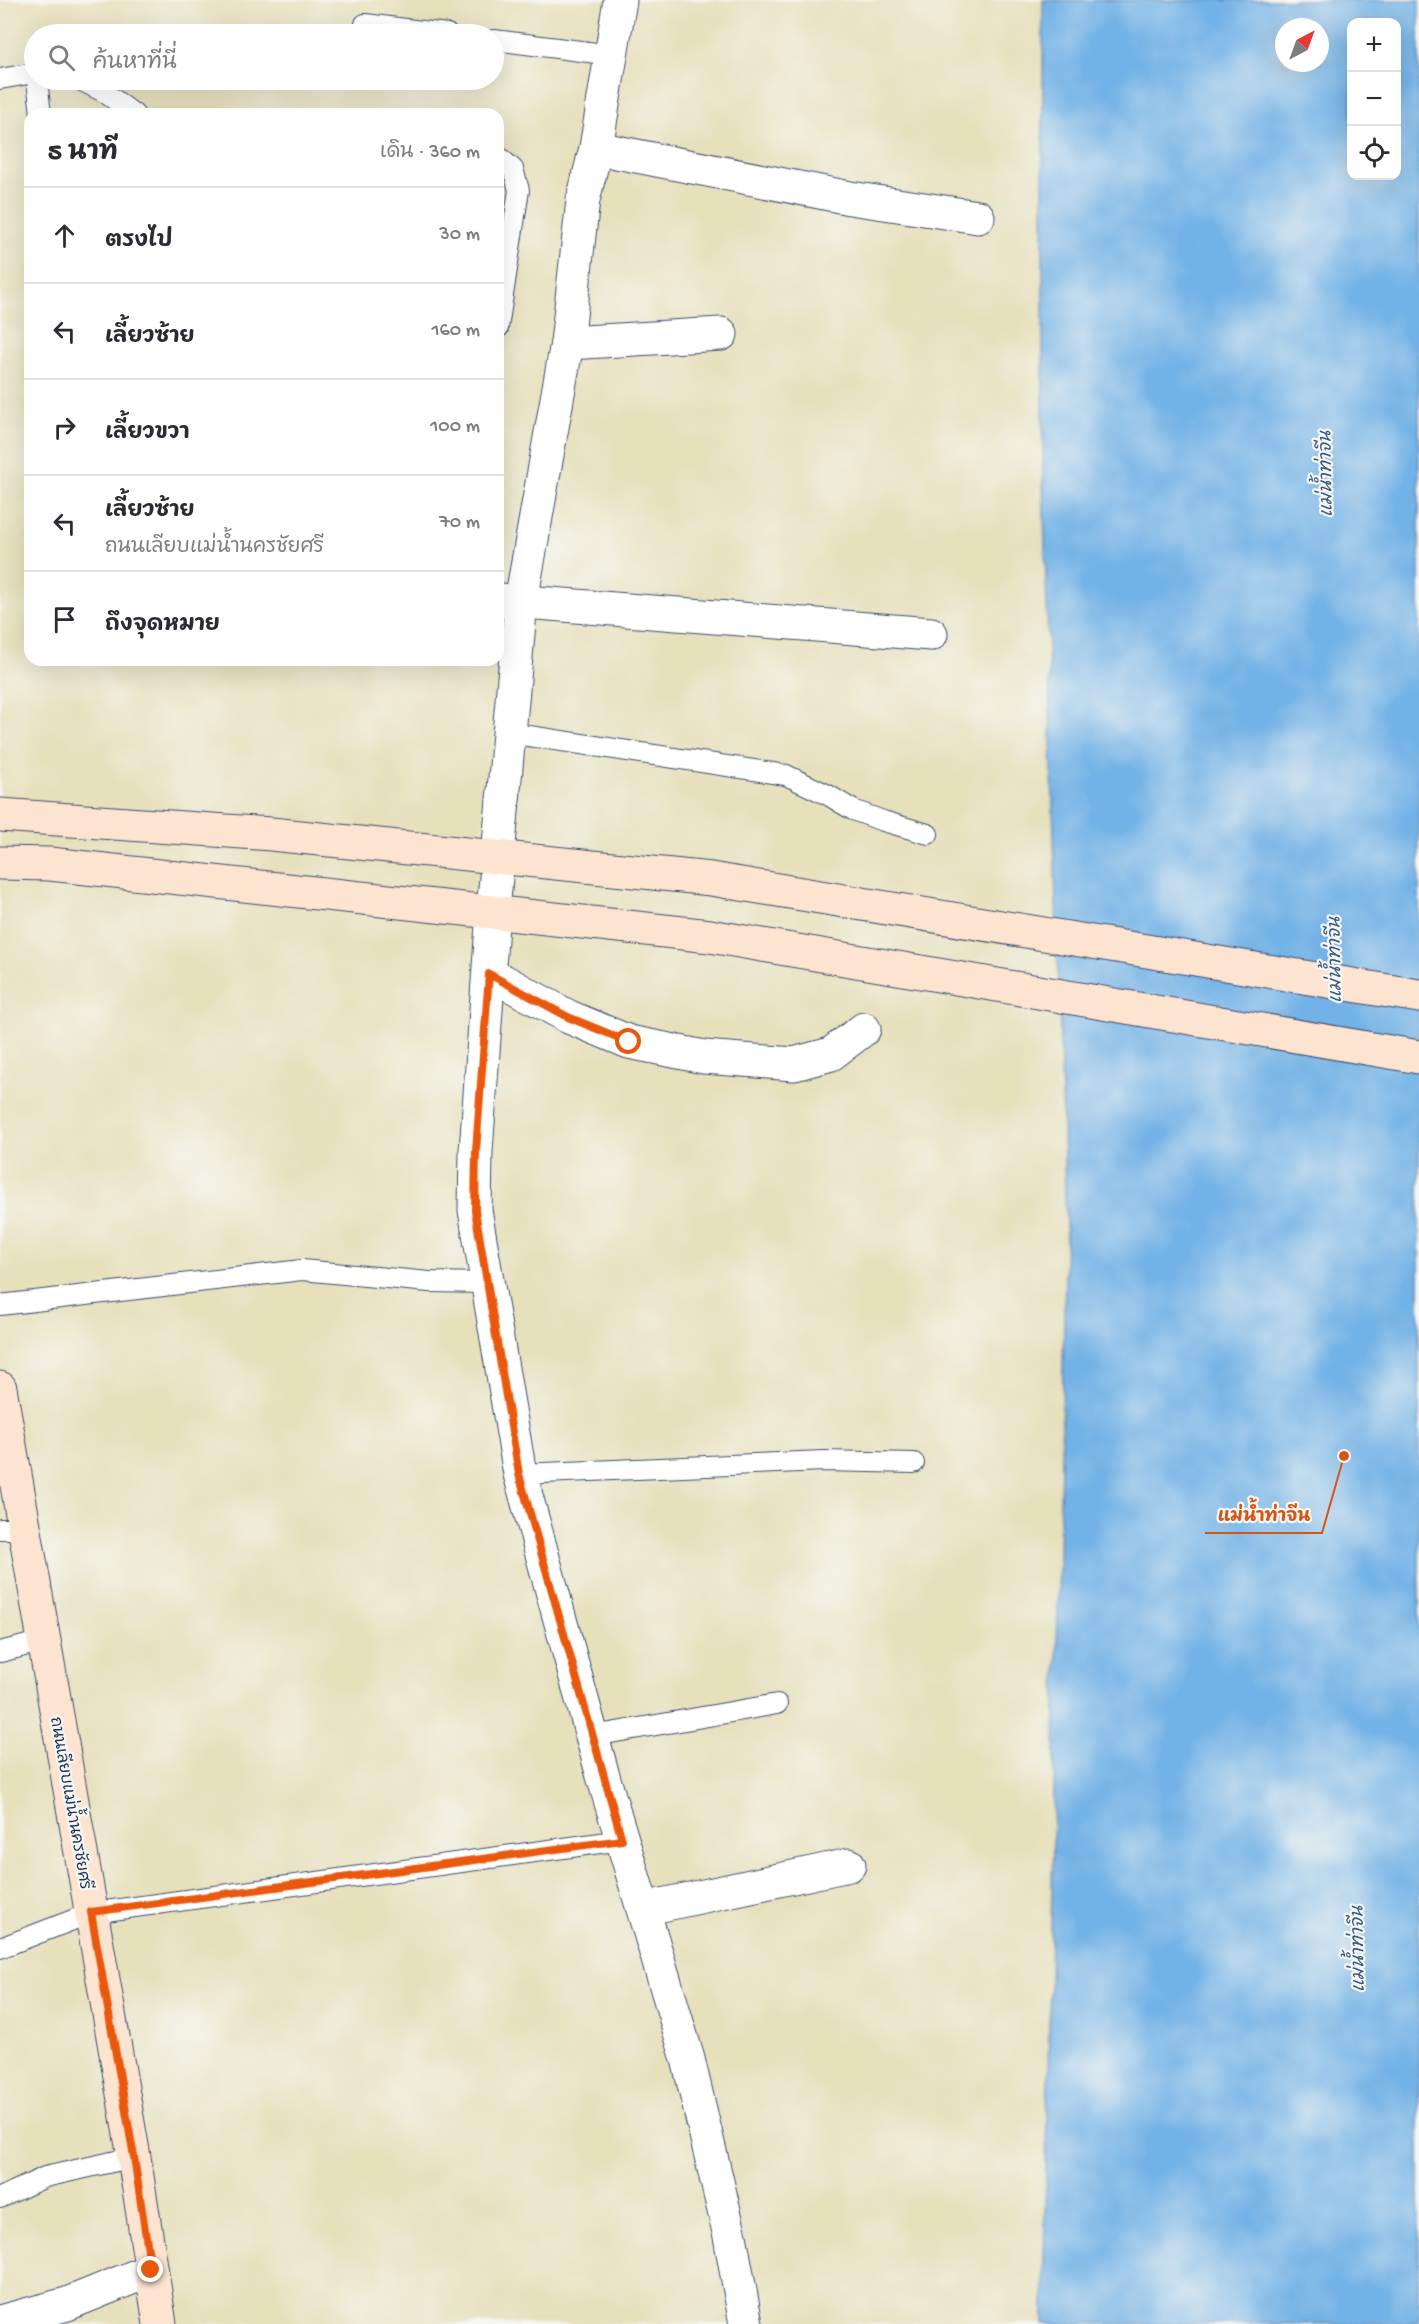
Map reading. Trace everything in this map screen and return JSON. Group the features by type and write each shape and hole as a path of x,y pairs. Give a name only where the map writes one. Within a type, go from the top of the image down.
{"main road":[{"path":"0,815 271,834 711,879 1419,996"},
{"path":"0,863 50,864 710,936 1419,1057"},
{"name":"ถนนเลียบแม่น้ำนครชัยศรี","path":"0,1388 12,1529 44,1641 134,2157 160,2324"}],"street":[{"path":"620,0 596,148 583,200 567,343 509,601 508,733 476,1151 475,1210 519,1474 622,1840 688,2059 711,2149 746,2324"},
{"path":"596,148 850,198 978,217"},
{"path":"567,343 722,334"},
{"path":"509,601 931,634"},
{"path":"489,974 568,1017 629,1042 704,1057 794,1064 831,1054 864,1029"},
{"path":"643,1909 849,1865"},
{"path":"0,2322 67,2304 151,2270"}],"lane":[{"path":"504,41 612,55"},
{"path":"0,79 24,75"},
{"path":"37,90 40,108"},
{"path":"100,90 126,108"},
{"path":"504,161 513,169 519,190 504,289"},
{"path":"508,733 786,775 854,810 928,834"},
{"path":"0,1305 302,1270 429,1282 486,1283"},
{"path":"519,1474 823,1461 915,1463"},
{"path":"0,1652 44,1641"},
{"path":"593,1736 777,1704"},
{"path":"0,1948 91,1912 622,1840"},
{"path":"0,2198 45,2177 134,2157"}],"water":[{"path":"1043,0 1419,0 1419,2324 1044,2324 1066,1226 1043,481"}],"place":[{"name":"แม่น้ำท่าจีน","path":"1344,1456"}],"route":[{"path":"151,2270 134,2157 91,1912 622,1840 519,1474 486,1283 475,1210 476,1151 489,974 568,1017 629,1042"}]}
